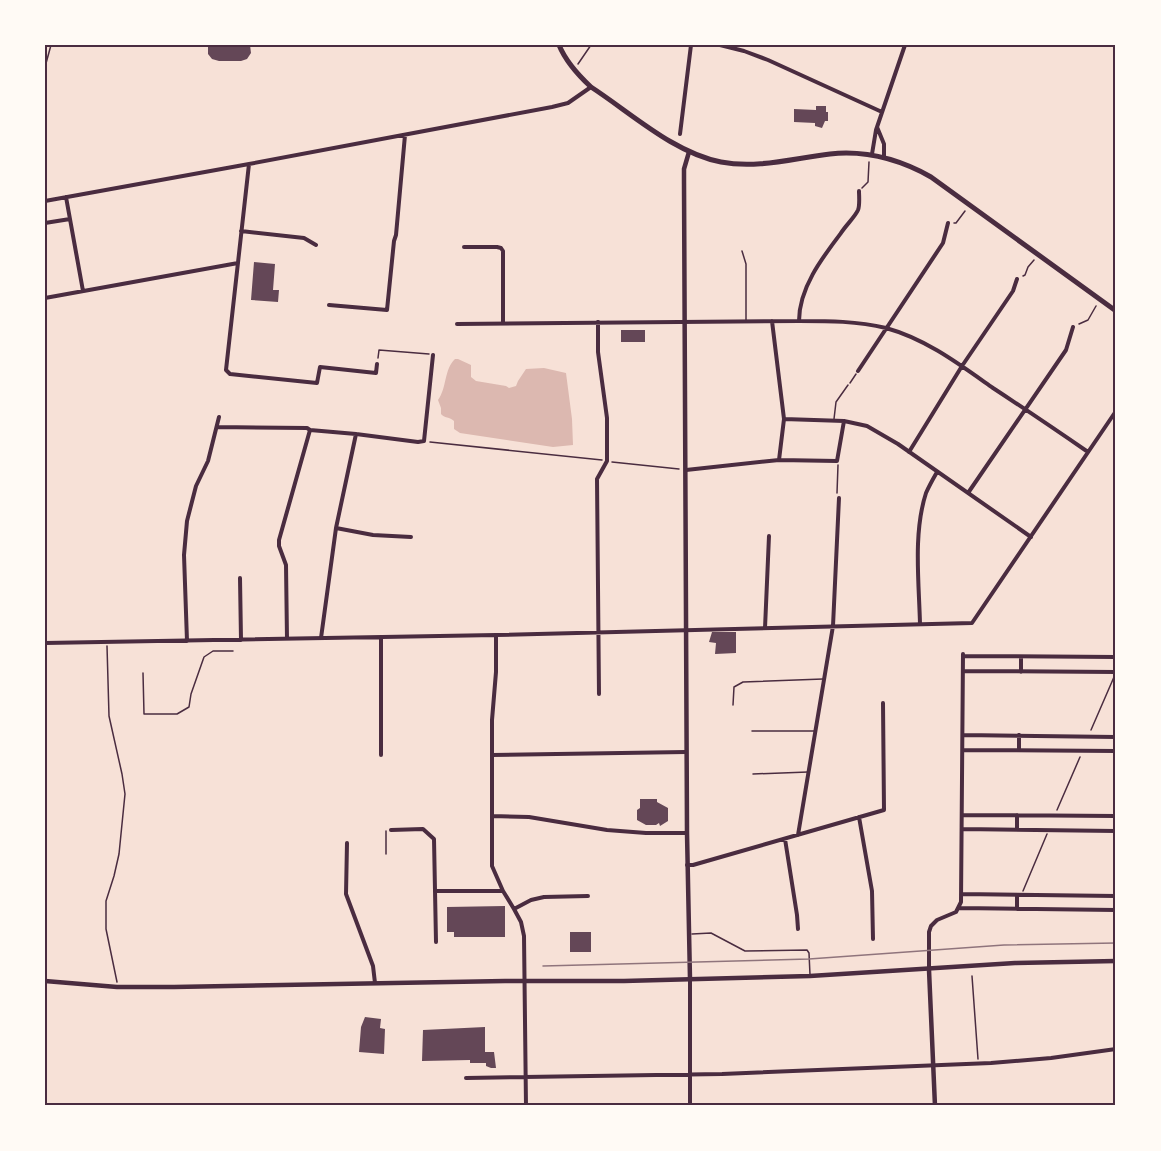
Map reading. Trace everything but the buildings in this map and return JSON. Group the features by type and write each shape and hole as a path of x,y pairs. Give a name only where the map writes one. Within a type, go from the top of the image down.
{"main road":[{"path":"559,45 565,58 591,87 658,134 689,152 720,162 750,165 832,154 872,154 910,166 931,177 1116,312"},
{"path":"689,152 684,169 686,752 690,979"},
{"path":"45,981 117,987 690,979 810,976 1015,963 1116,961"},
{"path":"929,969 935,1106"}],"street":[{"path":"680,134 691,45"},
{"path":"720,45 768,60 882,112"},
{"path":"872,154 877,126 905,45"},
{"path":"45,201 568,103 591,87"},
{"path":"877,126 884,144 884,156"},
{"path":"329,305 387,310 405,135"},
{"path":"249,164 226,370 230,374 317,383 320,368 376,374 377,364"},
{"path":"799,321 799,310 804,292 833,243 859,208 859,191"},
{"path":"66,197 83,291"},
{"path":"45,223 70,219"},
{"path":"858,371 944,243 948,224"},
{"path":"241,231 304,238 316,245"},
{"path":"464,247 497,247 503,250 503,323"},
{"path":"45,298 238,263"},
{"path":"909,452 962,366 1013,291 1017,279"},
{"path":"772,321 784,418 779,460"},
{"path":"457,324 836,321 886,328 924,343 962,366 1088,452"},
{"path":"598,322 598,352 608,418 607,461 597,479 599,694"},
{"path":"968,493 1066,350 1073,327"},
{"path":"217,427 308,429 424,441 433,354"},
{"path":"45,643 972,623 1116,411"},
{"path":"187,641 184,555 187,521 196,486 209,458 219,417"},
{"path":"784,418 852,422 875,430 1031,537"},
{"path":"686,470 779,460 837,461 844,421"},
{"path":"287,639 286,565 279,540 310,430"},
{"path":"321,638 336,528 356,434"},
{"path":"920,624 918,540 926,492 937,472"},
{"path":"798,835 833,626 839,498"},
{"path":"336,528 372,535 411,537"},
{"path":"765,628 769,536"},
{"path":"240,578 241,640"},
{"path":"496,635 492,720 492,866 520,922 524,936 526,1106"},
{"path":"381,637 381,755"},
{"path":"929,969 931,926 937,920 956,912 962,894 963,655 1116,657"},
{"path":"1021,657 1021,672"},
{"path":"963,671 1116,672"},
{"path":"687,865 884,810 883,702"},
{"path":"963,735 1116,737"},
{"path":"1019,735 1019,750"},
{"path":"963,750 1116,751"},
{"path":"492,755 686,752"},
{"path":"962,815 1116,816"},
{"path":"1017,815 1017,830"},
{"path":"492,816 529,817 607,830 687,833"},
{"path":"859,817 872,891 873,939"},
{"path":"391,830 423,829 434,839 435,942"},
{"path":"962,829 1116,831"},
{"path":"784,839 798,929"},
{"path":"346,843 346,894 373,966 375,983"},
{"path":"435,891 503,891"},
{"path":"962,894 1116,896"},
{"path":"1017,909 1020,894"},
{"path":"514,909 531,900 543,897 588,896"},
{"path":"959,908 1116,910"},
{"path":"690,979 690,1106"},
{"path":"466,1078 690,1075 1012,1062 1116,1048"}],"lane":[{"path":"742,251 746,264 746,321"},
{"path":"834,420 836,402 848,385"},
{"path":"733,705 734,687 743,682 824,679"},
{"path":"752,731 815,731"},
{"path":"753,774 809,772"},
{"path":"688,934 711,933 744,951 807,950 810,976"}],"path":[{"path":"45,67 51,45"},
{"path":"578,64 591,45"},
{"path":"859,191 868,182 869,162"},
{"path":"948,224 956,223 965,211"},
{"path":"1017,279 1025,275 1034,260"},
{"path":"1073,327 1088,320 1096,306"},
{"path":"377,364 379,350 433,354"},
{"path":"848,385 858,371"},
{"path":"424,441 686,470"},
{"path":"837,461 837,495 839,498"},
{"path":"107,642 109,716 122,774 124,794 119,854 106,901 106,929 117,987"},
{"path":"142,674 144,714 177,714 189,707 191,694 204,657 213,651 233,651"},
{"path":"1088,736 1116,672"},
{"path":"1055,815 1082,751"},
{"path":"386,854 386,830 391,830"},
{"path":"1020,894 1048,830"},
{"path":"972,976 979,1063"}],"shaded area":[{"path":"455,359 471,365 471,377 476,381 509,388 516,386 526,369 544,368 566,373 573,445 553,447 460,433 454,429 454,421 441,414 438,400 451,363"}],"tram line":[{"path":"543,966 809,959 1004,945 1116,943"}]}
